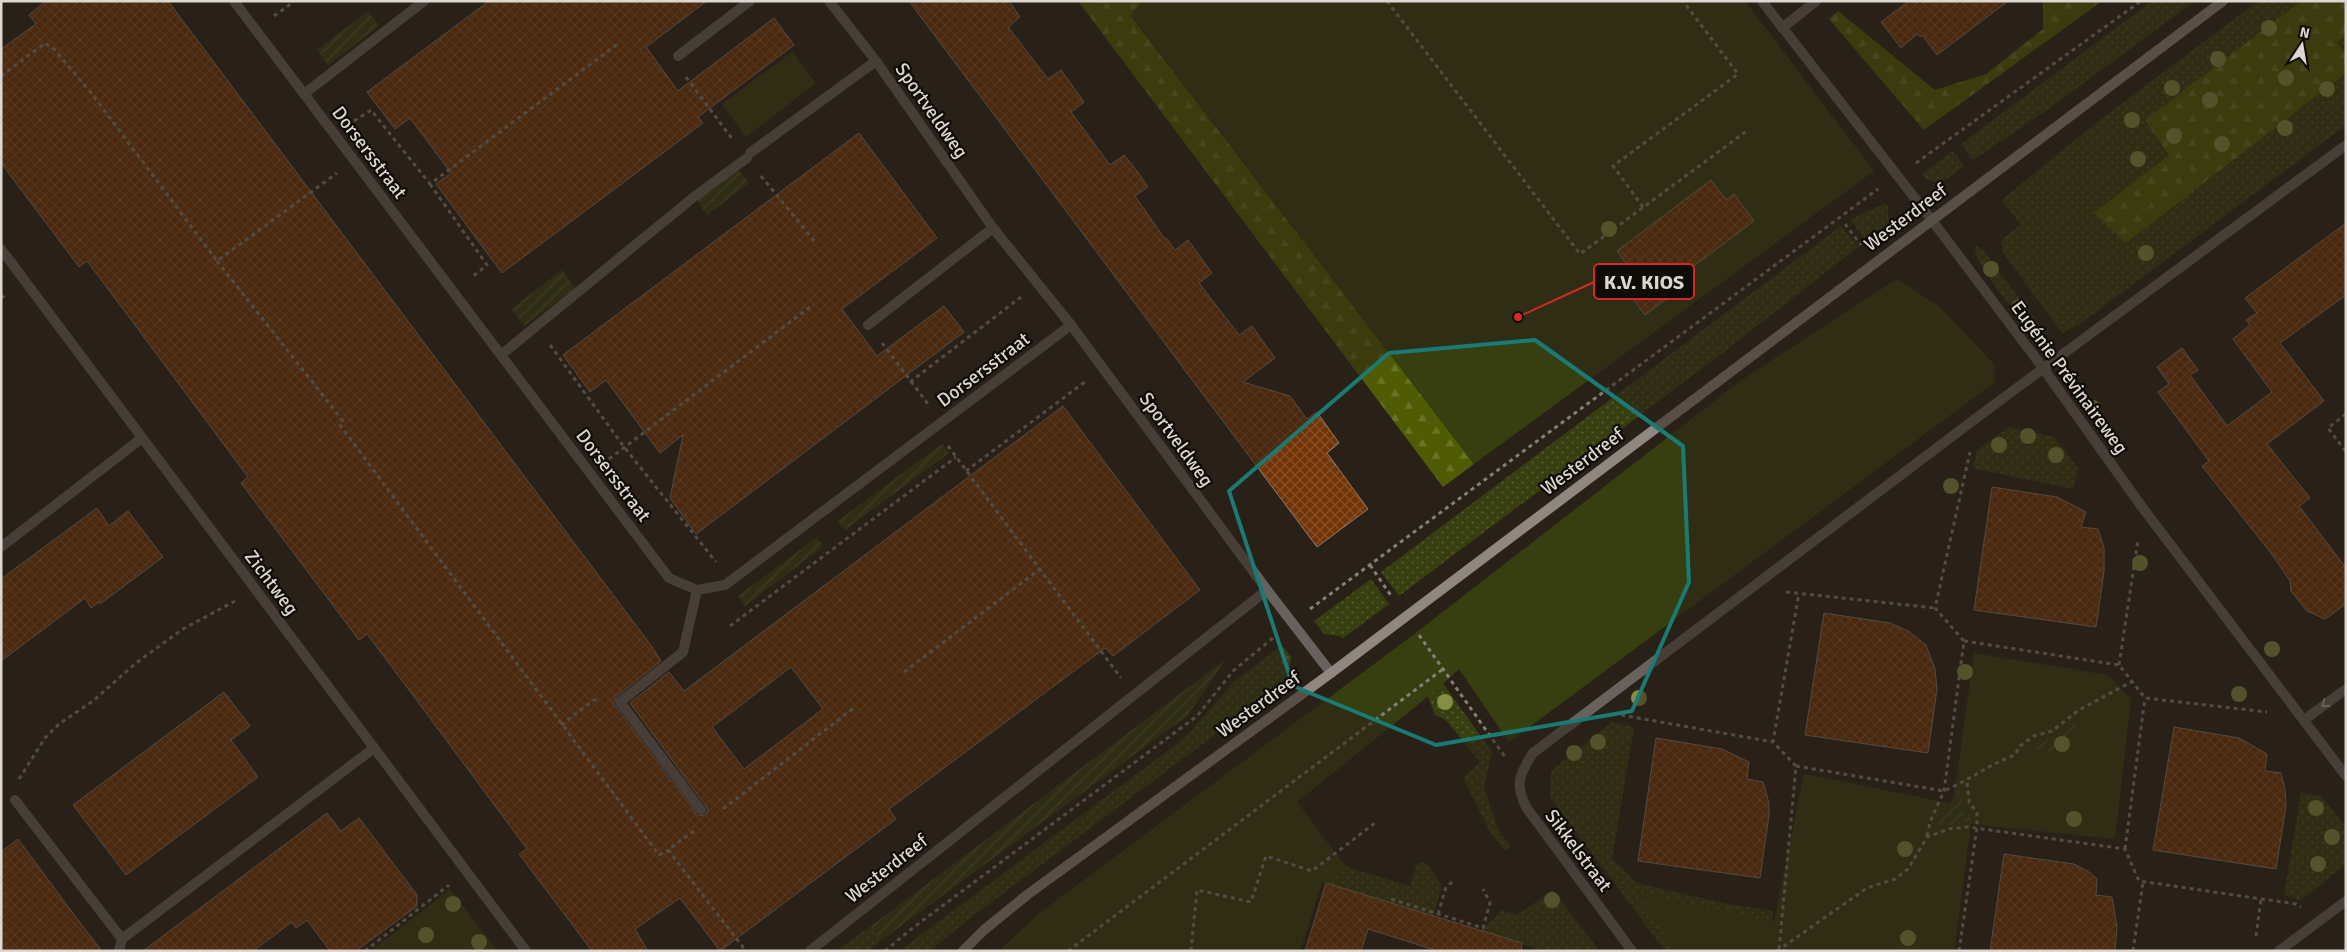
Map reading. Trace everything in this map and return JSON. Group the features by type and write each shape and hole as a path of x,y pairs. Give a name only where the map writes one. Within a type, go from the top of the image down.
{"street":[{"name":"Dorsersstraat","path":"234,1 670,578 697,590 725,585 1070,325"},
{"path":"304,94 424,1"},
{"path":"678,56 750,1"},
{"name":"Sportveldweg","path":"829,1 876,61 993,228 1103,368 1330,673"},
{"name":"Eugénie Prévinaireweg","path":"1762,1 1931,219 2043,368 2142,507 2346,776"},
{"path":"1782,28 1816,1"},
{"name":"Westerdreef","path":"963,951 984,930 1027,895 1330,673 2223,1"},
{"name":"Sportveldweg","path":"501,354 694,196 876,61"},
{"path":"1520,778 1526,763 1541,746 1589,709 1978,416 2346,145"},
{"path":"868,325 993,228"},
{"name":"Zichtweg","path":"1,249 526,951"},
{"path":"1,547 142,438"},
{"path":"697,590 683,652 620,702 701,810"},
{"name":"Westerdreef","path":"810,951 1267,590"},
{"path":"2304,720 2346,689"},
{"path":"120,951 122,939 374,748"},
{"name":"Sikkelstraat","path":"1520,778 1520,794 1531,816 1632,951"},
{"path":"15,800 122,939"},
{"path":"2279,951 2346,901"}],"path":[{"path":"1386,1 1580,254 1748,130"},
{"path":"1643,207 1613,166 1738,74 1683,1"},
{"name":"Westerdreef","path":"885,951 910,930 1197,716 1234,671 1291,623 1872,192 1898,176 2141,1"},
{"path":"1,76 45,43 54,49 92,94 217,261 343,421 340,425 659,855 696,830 701,810"},
{"path":"430,184 619,43"},
{"path":"678,56 673,60 816,243"},
{"path":"335,134 371,110 430,184 487,265 454,291"},
{"path":"217,261 355,160"},
{"path":"1845,224 1861,244"},
{"path":"910,382 1038,284"},
{"path":"590,473 814,304"},
{"path":"868,325 910,382 938,424 956,457 1134,696"},
{"path":"537,326 624,447 731,580"},
{"path":"966,470 1103,368"},
{"path":"2346,414 2328,428 2346,452"},
{"path":"1935,608 1978,416"},
{"path":"730,626 956,457"},
{"path":"2142,507 2119,665 2131,682 2145,698 2269,712 2304,720"},
{"path":"1370,565 1520,778"},
{"path":"904,672 1040,569"},
{"path":"1751,588 1935,608 1964,641 2119,665"},
{"path":"1773,742 1798,593"},
{"path":"15,784 22,777 45,738 59,724 93,701 136,663 183,629 240,600"},
{"path":"1778,950 1867,888 1895,879 1908,869 1927,837 1930,822 1944,790 1964,641"},
{"path":"1068,951 1443,669"},
{"path":"1589,709 1773,742 1796,766 1944,790 1967,781 1996,762 2015,756 2020,746 2034,736 2052,731 2080,710 2131,682"},
{"path":"2145,698 2125,849 2139,881 2296,904 2323,919"},
{"path":"561,725 594,700 620,702"},
{"path":"718,812 855,707"},
{"path":"1778,950 1796,766"},
{"path":"1959,951 1977,827 1977,814 1969,802 1967,781"},
{"path":"1191,951 1197,890 1251,902 1266,856 1312,871 1375,823"},
{"path":"1927,837 1949,830 1977,827 2125,849"},
{"path":"668,850 746,951"},
{"path":"365,951 466,872"},
{"path":"1438,914 1446,887 1455,880"},
{"path":"2133,951 2143,882"},
{"path":"1391,898 1484,928 1490,903 1483,888"},
{"path":"2256,936 2261,899"},
{"path":"1778,950 1786,951"}],"highlighted area":[{"path":"1535,340 1683,446 1689,582 1632,711 1436,745 1293,686 1229,491 1389,353"}],"green space":[{"path":"1078,1 1142,1 1131,16 1474,464 1443,487"},
{"path":"1142,1 1745,1 1874,171 1474,464 1131,15"},
{"path":"2043,1 2062,1 2064,4 2067,1 2102,1 1924,130 1829,19 1838,11 1935,90 1986,74 2043,29"},
{"path":"2152,1 2195,1 2051,107 1973,160 1961,144"},
{"path":"2258,1 2346,1 2346,125 2080,324 2062,333 2002,251 2003,238 2021,225 2002,200 2101,119"},
{"path":"2301,1 2346,1 2346,35 2337,42 2346,55 2346,73 2126,243 2094,213 2169,155 2145,120"},
{"path":"368,11 379,26 328,65 317,50"},
{"path":"792,52 816,83 746,137 722,104"},
{"path":"1953,151 1964,166 1940,184 1926,179 1922,174"},
{"path":"737,168 749,183 707,215 696,199"},
{"path":"1884,203 1888,206 1889,223 1865,240 1851,220"},
{"path":"1841,226 1858,247 1720,355 1399,596 1381,572"},
{"path":"1975,245 1984,251 2046,334 2039,333 2030,328 2008,303 1980,263"},
{"path":"562,270 575,288 524,326 511,309"},
{"path":"1897,279 1940,307 1994,364 1995,382 1509,742 1459,669 1441,686 1297,802 1346,867 1322,882 1300,951 999,951 1037,915 1413,635 1743,379"},
{"path":"2009,427 2054,437 2078,468 2074,489 1973,468 1977,450"},
{"path":"942,444 949,453 845,530 838,521"},
{"path":"816,538 824,546 745,606 738,596"},
{"path":"1371,579 1389,604 1342,639 1340,636 1324,634 1314,621"},
{"path":"1282,645 1291,657 1289,674 1292,677 969,919 930,951 899,951 1173,747 1189,733 1234,682"},
{"path":"1974,653 2107,675 2131,699 2115,839 1971,824 1954,951 1677,951 1637,893 1774,922 1804,774 1953,804"},
{"path":"1226,659 1187,716 882,940 870,927"},
{"path":"1442,682 1492,752 1484,787 1498,830 1511,846 1505,850 1491,834 1463,778 1480,762 1446,720 1435,715 1428,696"},
{"path":"2076,719 2068,749 2058,753 2032,750 2035,743 2057,738"},
{"path":"1612,722 1634,727 1612,859 1637,883 1722,903 1773,911 1769,950 1665,951 1550,797 1551,771"},
{"path":"1965,787 1960,808 1972,820 1937,828 1944,808"},
{"path":"2301,793 2321,796 2346,827 2346,861 2345,865 2301,900 2284,895"},
{"path":"1338,858 1347,867 1410,886 1417,864 1422,862 1427,864 1442,885 1433,917 1322,882 1300,951 1194,951"},
{"path":"450,889 497,951 371,951"},
{"path":"1553,890 1599,951 1544,951 1481,931 1502,910 1517,915"},
{"path":"870,927 882,940 869,951 835,951"}],"building":[{"path":"46,1 168,1 653,648 661,661 616,697 613,703 698,816 705,815 708,810 706,806 630,703 669,672 684,691 1063,406 1200,590 1113,656 1105,648 889,809 896,819 720,951 680,898 635,929 648,951 592,951 519,854 527,849 367,634 359,640 241,483 248,477 87,261 79,267 1,163 1,49 36,24 29,15","holes":["791,667 823,709 744,769 712,727"]},
{"path":"489,1 707,1 646,47 678,91 774,18 794,45 698,117 703,123 502,273 436,184 451,173 410,118 395,129 367,92"},
{"path":"909,1 1009,1 1020,17 1008,27 1048,79 1061,70 1084,102 1071,112 1110,165 1124,155 1137,171 1148,187 1135,196 1165,239 1175,250 1188,240 1212,273 1199,283 1239,335 1252,326 1275,358 1243,382 1290,396 1307,419 1317,412 1339,443 1327,453 1368,509 1317,547"},
{"path":"1909,1 2008,1 1937,55 1922,35 1920,37 1917,34 1901,48 1881,22"},
{"path":"859,133 937,238 842,309 877,356 944,306 964,332 696,534 670,498 683,435 660,453 606,380 590,392 563,355"},
{"path":"1711,180 1726,200 1734,194 1754,221 1675,280 1681,288 1645,315 1629,293 1641,284 1617,251"},
{"path":"2346,223 2346,295 2280,343 2324,401 2267,444 2310,498 2299,506 2346,568 2346,604 2325,619 2307,611 2291,591 2290,581 2274,557 2202,466 2209,461 2158,392 2169,384 2157,367 2182,348 2198,370 2190,375 2227,426 2272,392 2233,339 2250,325 2246,320 2257,313 2245,298"},
{"path":"1992,487 2057,497 2086,512 2081,527 2098,529 2104,548 2104,571 2096,627 1974,610"},
{"path":"97,508 109,526 128,511 163,557 100,604 99,602 91,608 85,598 1,661 1,579"},
{"path":"1824,613 1890,623 1908,631 1926,645 1935,669 1937,689 1928,753 1805,735"},
{"path":"224,692 250,726 231,740 258,777 126,875 73,805"},
{"path":"2174,727 2239,738 2267,754 2265,771 2281,773 2286,806 2276,869 2153,850"},
{"path":"1656,738 1722,749 1749,762 1747,779 1763,782 1769,803 1760,878 1638,861"},
{"path":"327,813 341,831 359,818 417,895 417,906 356,951 330,951 307,920 296,928 292,922 253,951 143,951"},
{"path":"18,839 102,951 1,951 1,852"},
{"path":"2004,854 2074,864 2089,872 2097,879 2096,895 2112,897 2117,927 2115,951 1990,951"},
{"path":"1326,883 1522,943 1521,951 1438,951 1368,929 1361,951 1305,951"}],"place":[{"name":"K.V. KIOS","path":"1518,317"}]}
